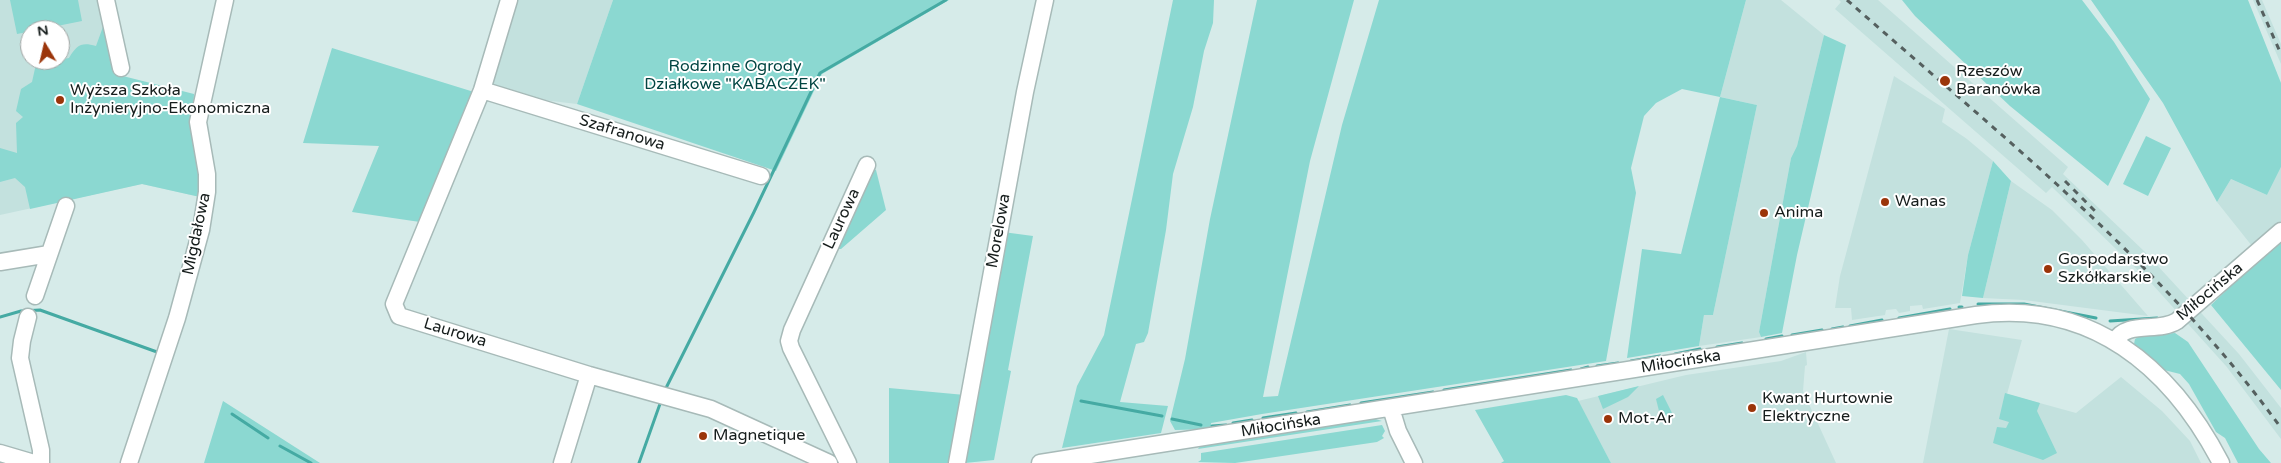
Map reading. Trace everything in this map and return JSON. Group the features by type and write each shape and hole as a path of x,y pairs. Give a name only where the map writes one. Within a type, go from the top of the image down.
{"street":[{"path":"106,0 121,68"},
{"name":"Migdałowa","path":"129,463 177,318 201,230 207,192 207,174 198,122 225,0"},
{"name":"Laurowa","path":"509,0 482,90 394,304 398,316 589,375 710,409 829,463"},
{"name":"Morelowa","path":"957,463 1025,92 1045,0"},
{"name":"Szafranowa","path":"482,90 761,176"},
{"name":"Laurowa","path":"848,463 789,341 792,330 867,165"},
{"path":"35,296 66,206"},
{"name":"Miłocińska","path":"1040,463 1988,313 2024,313 2048,317 2094,330 2115,341 2118,335 2127,331 2167,326 2177,321 2281,231"},
{"path":"0,262 49,254"},
{"path":"28,317 20,358 41,450 40,463"},
{"path":"2115,341 2146,364 2179,397 2198,422 2221,463"},
{"path":"562,463 589,375"},
{"path":"1391,408 1398,431 1414,463"},
{"path":"0,453 34,463"}],"shaded area":[{"name":"Wyższa Szkoła Inżynieryjno-Ekonomiczna","path":"0,0 99,0 126,126 200,197 142,184 0,215"},
{"path":"503,0 613,0 577,104 474,92"},
{"path":"1746,0 1781,0 1824,35 1797,146 1791,158 1759,332 1761,337 1699,346 1704,315 1713,315 1757,105 1720,97"},
{"path":"1839,0 1878,0 2068,167 2063,174 2144,251 2239,354 2281,408 2281,439 2226,366 2152,284 2052,187 2046,193 1835,9 1841,2"},
{"path":"2253,0 2262,0 2281,44 2281,64"},
{"path":"1894,76 1945,109 1942,122 1967,139 1993,161 1968,255 1960,303 1923,309 1922,305 1910,306 1910,311 1899,313 1896,309 1886,310 1885,315 1852,320 1851,308 1835,308 1840,276"},
{"path":"2281,167 2281,221 2252,246 2217,202 2231,179 2267,195"},
{"name":"Gospodarstwo Szkółkarskie","path":"2011,181 2052,210 2082,240 2148,316 2024,300 1983,298"},
{"path":"1949,329 2022,340 2007,394 2076,413 2121,377 2162,411 2190,441 2201,463 1923,463"},
{"path":"1806,352 1807,365 1805,366 1803,391 1836,463 1611,463 1578,401 1686,375 1781,361"}],"green space":[{"path":"10,0 78,0 82,21 70,23 70,20 20,20 20,33 17,34"},
{"name":"Rodzinne Ogrody Działkowe \"KABACZEK\"","path":"613,0 949,0 822,74 776,171 577,104"},
{"path":"1173,0 1214,0 1213,23 1204,51 1193,107 1173,174 1166,230 1148,333 1144,342 1136,344 1120,402 1168,406 1161,433 1062,448 1077,386 1104,335"},
{"path":"1257,0 1354,0 1310,161 1263,397 1278,396 1342,125 1379,0 1746,0 1720,97 1682,89 1656,103 1644,116 1631,168 1636,193 1606,361 1262,414 1211,423 1212,429 1175,430 1170,421 1185,359 1210,219"},
{"path":"1902,0 2082,0 2114,42 2150,99 2108,186 2010,106 1915,16"},
{"path":"2091,0 2248,0 2281,83 2281,167 2267,195 2231,179 2217,202 2163,103"},
{"name":"Wyższa Szkoła Inżynieryjno-Ekonomiczna","path":"104,24 115,74 194,94 193,122 200,163 200,197 142,184 30,209 25,187 15,178 0,182 0,148 17,153 16,123 23,117 16,111 21,89 32,82 35,70 70,70 70,56 77,47 87,44 96,46"},
{"path":"1824,35 1846,45 1797,255 1782,333 1761,337 1759,332 1791,158 1797,146"},
{"path":"332,48 474,92 420,222 352,212 379,146 303,143"},
{"path":"1720,97 1757,105 1713,315 1704,315 1699,346 1627,358 1642,249 1681,254"},
{"path":"2146,136 2171,148 2148,196 2123,184"},
{"path":"1993,161 2011,181 1983,298 1962,296 1968,255"},
{"path":"870,168 876,170 886,210 841,249 829,249"},
{"path":"1003,232 1033,236 1008,370 1011,371 994,460 965,463"},
{"path":"2281,242 2281,390 2211,305 2259,259"},
{"path":"2175,333 2188,342 2259,449 2271,463 2238,463 2225,438 2216,432 2189,384 2180,374 2164,370 2134,344 2135,339 2142,335"},
{"path":"1639,386 1628,397 1603,409 1598,396"},
{"path":"889,388 965,395 954,452 949,463 889,463"},
{"path":"2005,393 2040,403 2037,411 2057,453 2043,460 1993,443 1997,427 2006,428 2009,422 1999,419"},
{"path":"1566,395 1577,398 1611,463 1501,463 1504,461 1475,410"},
{"path":"1663,395 1672,413 1661,419 1656,399"},
{"path":"223,401 320,463 204,463"},
{"path":"1372,418 1382,421 1198,449 1201,445"},
{"path":"1382,425 1385,431 1382,436 1384,438 1377,442 1235,463 1198,462 1201,460 1201,453"}],"waterway":[{"path":"665,390 754,212 820,73 946,0"},
{"path":"1978,304 2024,304 2096,318"},
{"path":"1899,318 1950,309"},
{"path":"0,317 21,311 40,310 157,352"},
{"path":"2110,321 2157,318"},
{"path":"1850,326 1882,320"},
{"path":"1832,329 1843,327"},
{"path":"1792,335 1822,330"},
{"path":"1766,339 1782,336"},
{"path":"1717,347 1742,343"},
{"path":"1675,354 1700,349"},
{"path":"1631,361 1660,356"},
{"path":"1597,366 1618,363"},
{"path":"1581,369 1588,367"},
{"path":"1444,390 1571,370"},
{"path":"1361,403 1433,392"},
{"path":"639,463 661,401"},
{"path":"1081,401 1162,416"},
{"path":"1307,412 1350,405"},
{"path":"1263,418 1296,413"},
{"path":"232,414 268,438"},
{"path":"1172,419 1201,425"},
{"path":"1233,423 1252,420"},
{"path":"1212,426 1226,425"},
{"path":"280,446 311,463"}],"railway":[{"path":"1847,0 2020,151 2131,255 2184,310 2234,368 2281,428"},
{"path":"2257,0 2281,54"},
{"path":"2065,181 2095,211"}],"place":[{"name":"Rzeszów Baranówka","path":"1945,81"},
{"name":"Wyższa Szkoła Inżynieryjno-Ekonomiczna","path":"60,100"},
{"name":"Wanas","path":"1885,202"},
{"name":"Anima","path":"1764,213"},
{"name":"Gospodarstwo Szkółkarskie","path":"2048,269"},
{"name":"Kwant Hurtownie Elektryczne","path":"1752,408"},
{"name":"Mot-Ar","path":"1608,419"},
{"name":"Magnetique","path":"703,436"}]}
